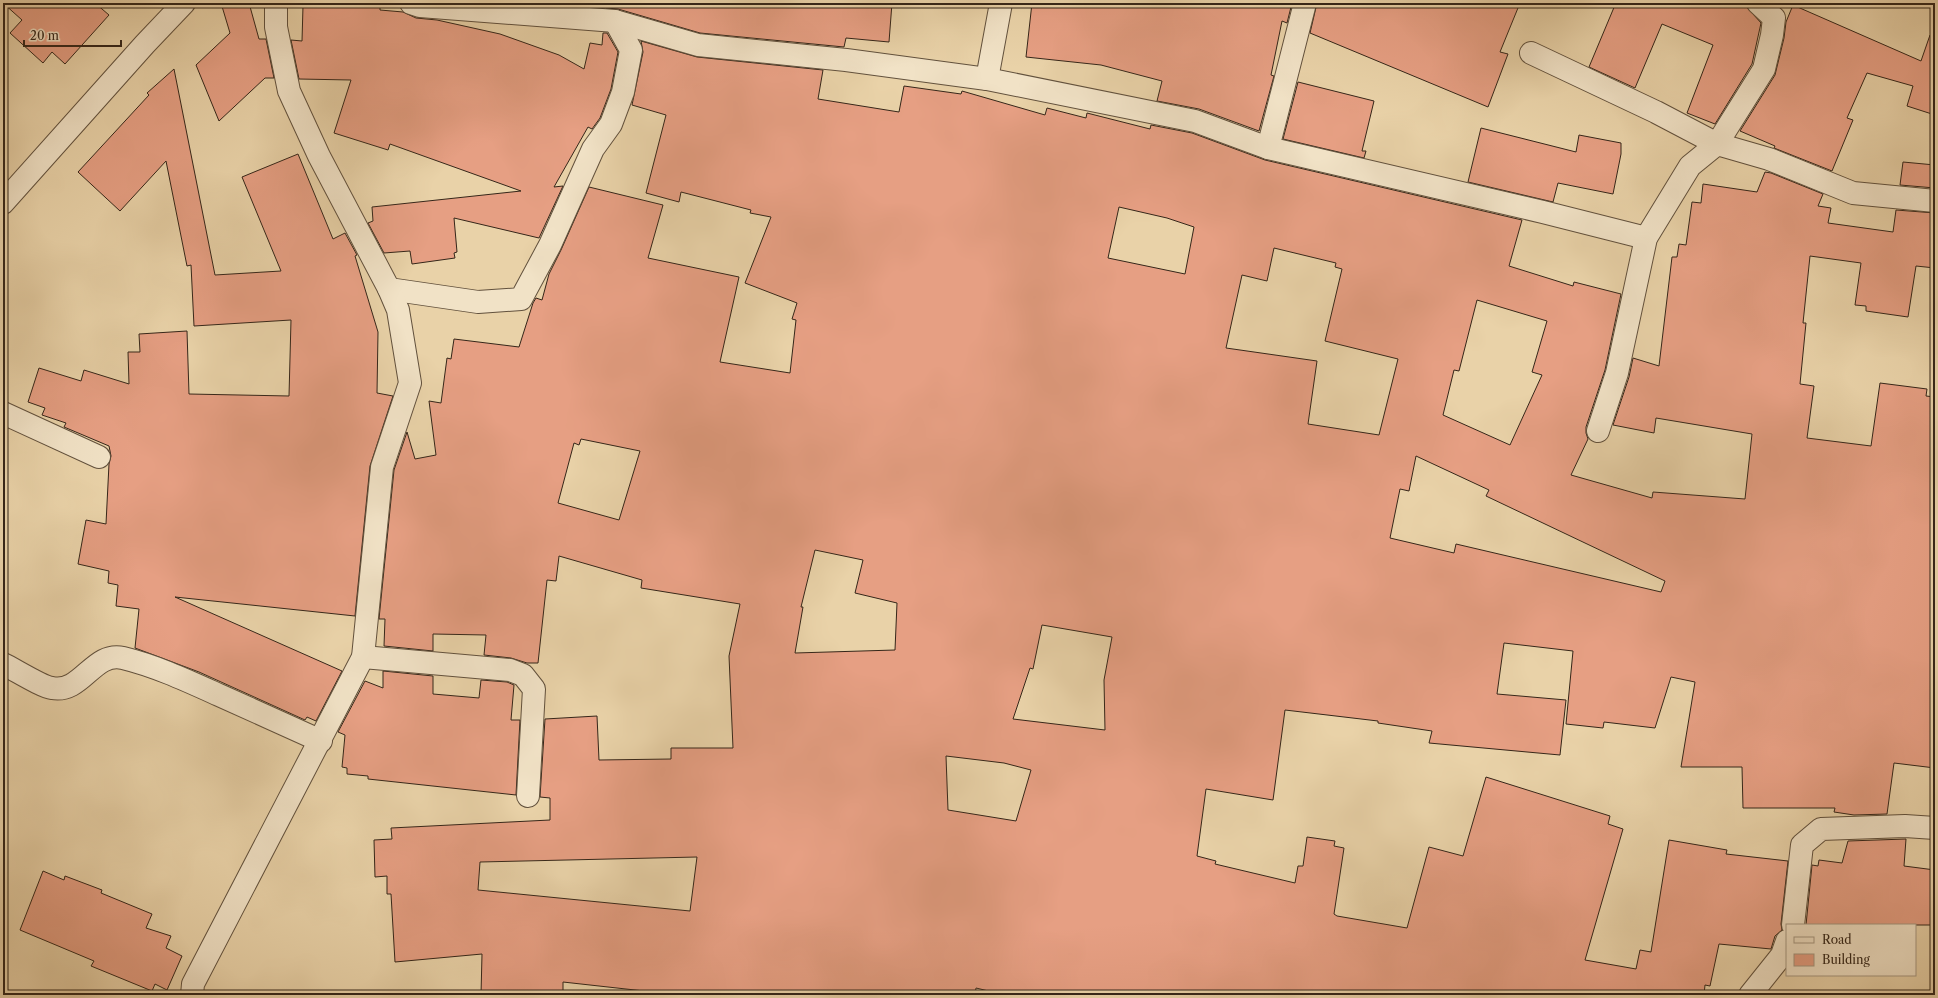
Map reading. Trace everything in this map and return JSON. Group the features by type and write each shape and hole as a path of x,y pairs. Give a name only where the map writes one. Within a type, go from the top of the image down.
{"street":[{"path":"3,203 145,44 184,3"},
{"path":"192,995 193,984 321,741 363,657 382,467 410,383 398,310 389,289 320,156 289,91 276,27 276,3"},
{"path":"411,3 420,6 577,10 698,45 846,60 987,80 1195,121 1268,148 1543,212 1646,238"},
{"path":"987,80 1001,3"},
{"path":"1268,148 1305,3"},
{"path":"1598,431 1617,373 1646,238 1690,166 1717,144 1764,69 1772,35 1774,18 1758,3"},
{"path":"389,289 478,302 521,299 550,245 593,149 611,124 623,92 630,50 615,21"},
{"path":"1531,53 1656,112 1717,144 1769,159 1853,194 1935,201"},
{"path":"3,413 100,457"},
{"path":"3,664 51,688 68,688 84,677 99,662 109,658 122,657 176,675 321,741"},
{"path":"363,657 510,670 523,675 534,689 528,796"},
{"path":"1793,924 1802,845 1821,829 1905,826 1935,828"},
{"path":"1750,995 1782,954 1786,944"}],"building":[{"path":"3,3 95,3 109,15 65,64 52,52 43,63 10,33 22,20"},
{"path":"221,3 249,3 259,39 266,39 274,78 265,78 219,121 196,65 230,33"},
{"path":"606,3 892,3 889,42 846,38 844,47 700,33 618,9 606,8"},
{"path":"1032,3 1292,3 1287,23 1282,21 1271,75 1274,76 1259,131 1199,109 1157,101 1162,81 1101,65 1026,57"},
{"path":"1317,3 1520,3 1500,52 1508,54 1488,107 1310,33"},
{"path":"1613,3 1738,3 1746,6 1761,23 1752,64 1715,124 1687,113 1713,45 1662,24 1635,88 1589,67 1615,5"},
{"path":"1793,5 1921,61 1930,35 1935,36 1935,115 1907,106 1913,86 1867,73 1847,118 1853,120 1832,171 1774,148 1775,146 1740,131 1775,75 1784,38 1786,22"},
{"path":"303,6 380,7 380,10 403,12 416,18 437,20 500,34 559,55 584,69 590,43 602,45 603,33 607,33 618,52 611,89 600,118 592,129 588,127 554,187 563,186 539,238 454,218 457,252 454,253 455,258 412,264 410,251 384,253 368,223 373,221 372,207 521,191 390,144 388,150 334,133 351,80 299,79 291,40 302,41"},
{"path":"641,41 697,57 823,70 818,99 899,112 904,86 961,94 962,91 1045,115 1047,108 1086,118 1087,113 1150,129 1151,125 1192,133 1265,160 1522,220 1509,266 1573,286 1574,282 1621,294 1605,370 1586,427 1588,439 1571,475 1652,498 1653,492 1745,499 1752,434 1656,418 1654,433 1613,425 1629,377 1633,358 1659,366 1672,257 1677,257 1679,244 1686,245 1692,202 1701,203 1703,184 1757,192 1765,172 1771,173 1823,194 1818,206 1831,208 1828,223 1893,232 1896,210 1935,213 1935,268 1916,266 1908,317 1866,311 1866,306 1855,305 1861,263 1810,256 1803,323 1806,323 1800,384 1814,386 1807,438 1871,446 1880,383 1927,389 1926,396 1935,397 1935,768 1894,763 1887,814 1854,815 1834,812 1835,808 1743,808 1742,767 1681,767 1695,682 1671,677 1655,728 1604,722 1603,728 1566,724 1573,651 1504,643 1497,694 1566,700 1560,755 1429,743 1432,731 1378,723 1378,721 1285,710 1273,800 1206,789 1197,856 1216,861 1215,864 1295,883 1298,866 1303,866 1307,837 1335,841 1334,846 1344,848 1334,914 1337,916 1407,928 1429,847 1463,856 1486,777 1610,816 1608,824 1623,829 1585,960 1636,969 1640,950 1651,952 1669,840 1727,850 1726,854 1788,861 1781,924 1782,930 1775,936 1771,949 1719,944 1710,986 1705,985 1704,995 1005,995 976,988 975,995 680,995 563,982 563,995 481,995 482,954 395,962 391,894 387,894 387,876 375,877 374,840 392,839 391,828 550,820 550,798 540,797 545,719 597,716 599,760 671,759 671,748 733,748 729,656 740,604 641,588 642,580 559,556 556,581 547,580 538,663 527,663 511,658 484,655 486,635 433,634 433,651 384,646 385,619 379,619 394,470 407,432 415,459 436,455 429,401 441,403 447,358 451,359 454,339 519,347 533,303 536,298 542,300 549,274 589,187 663,205 648,258 739,277 720,362 790,373 796,320 792,319 797,303 745,283 771,217 750,213 751,210 681,192 679,202 646,193 666,115 632,105 643,52","holes":["1119,207 1167,218 1194,227 1185,274 1108,258","1274,248 1336,263 1335,267 1342,269 1325,341 1398,359 1379,435 1308,424 1317,361 1226,348 1242,275 1267,281","1477,300 1547,321 1532,372 1542,375 1510,445 1443,415 1454,370 1459,371","581,439 640,451 619,520 558,503 574,443 579,445","1416,456 1489,490 1486,496 1665,581 1661,592 1456,544 1454,553 1390,538 1400,489 1409,491","815,550 863,560 855,593 897,603 895,650 795,653 803,607 801,607","1042,625 1112,637 1104,680 1105,730 1013,719 1030,668 1033,669","946,756 1004,763 1031,770 1016,821 948,810","697,857 690,911 478,890 480,862"]},
{"path":"174,69 215,275 281,271 242,177 298,154 333,239 345,233 357,255 355,256 378,332 377,393 393,396 370,466 355,616 175,597 342,671 316,721 307,717 305,720 199,672 135,648 139,609 116,606 118,585 108,583 109,571 78,564 86,520 106,524 109,464 111,456 109,446 64,427 66,423 42,415 45,408 28,402 39,368 81,381 84,370 129,384 128,352 140,352 139,334 187,331 189,394 289,396 291,320 194,326 191,265 187,266 166,161 120,211 78,172 149,95 147,93"},
{"path":"1298,82 1374,101 1362,151 1366,151 1364,158 1283,139"},
{"path":"1481,128 1576,152 1579,135 1621,143 1621,154 1613,194 1558,183 1553,202 1468,182"},
{"path":"1903,162 1935,165 1935,188 1900,185"},
{"path":"383,671 433,676 433,694 479,698 481,680 507,682 514,685 511,720 520,720 516,795 368,779 368,776 347,774 347,768 342,767 345,735 338,732 365,681 383,688"},
{"path":"1906,839 1904,866 1935,870 1935,925 1806,924 1812,865 1818,866 1819,860 1842,863 1848,841"},
{"path":"43,871 64,880 65,876 102,890 101,893 152,914 146,928 171,936 166,948 182,956 167,990 155,984 152,991 91,966 94,961 20,930"}]}
